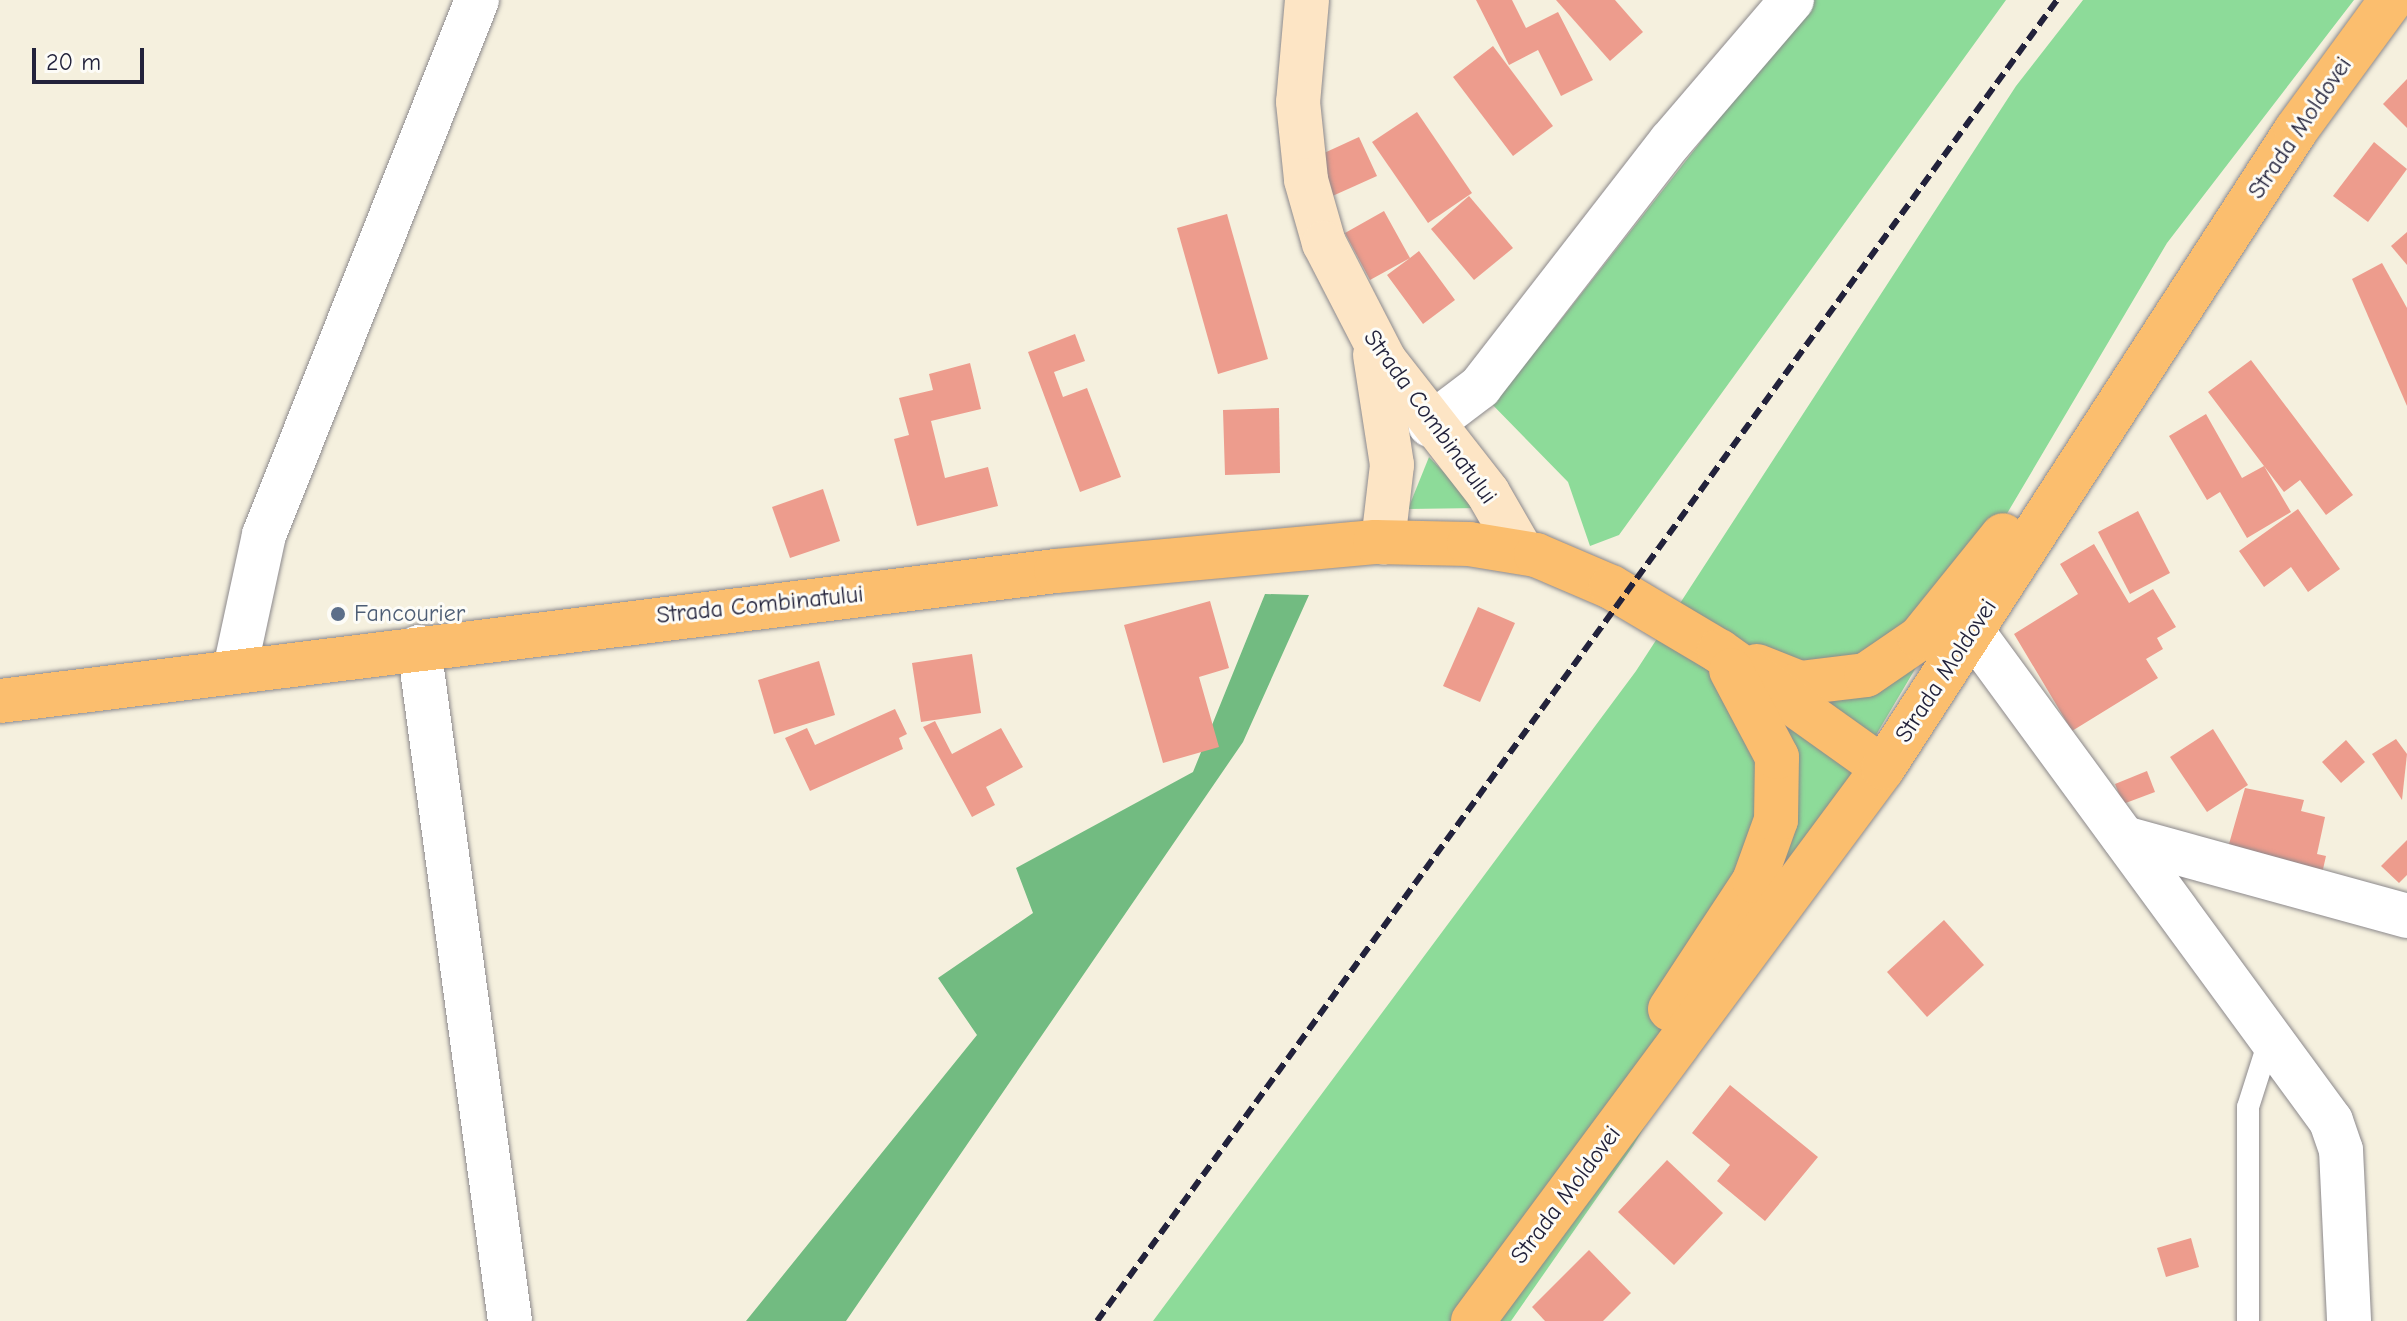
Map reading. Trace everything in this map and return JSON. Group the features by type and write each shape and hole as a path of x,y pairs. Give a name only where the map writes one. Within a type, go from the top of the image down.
{"main road":[{"name":"Strada Moldovei","path":"1479,1312 1883,768 2296,130 2391,0"},
{"path":"1719,651 1800,683 1834,683 1866,675 1920,638 2116,382 2181,311"},
{"name":"Strada Combinatului","path":"0,701 235,669 1056,571 1383,542 1522,552 1611,587 1719,651 1883,768"},
{"path":"1479,1312 1517,1240 1754,881 1776,820 1777,757 1719,651"}],"street":[{"path":"235,669 269,521 477,0"},
{"name":"Strada Combinatului","path":"1307,0 1297,54 1306,180 1324,243 1373,341 1430,425 1488,493 1522,552"},
{"path":"1430,425 1480,387 1671,141 1792,0"},
{"path":"1373,341 1392,465 1383,542"},
{"path":"1972,631 2331,1121 2341,1150 2349,1321"},
{"path":"419,647 510,1321"},
{"path":"2124,838 2407,916"}],"lane":[{"path":"2248,1321 2248,1107 2270,1038"}],"green space":[{"path":"1812,0 2006,0 1619,535 1590,546 1568,482 1484,396 1553,330"},
{"path":"2083,0 2354,0 2167,243 1633,1146 1511,1321 1153,1321 1636,671 2016,86"},
{"path":"1429,457 1479,508 1408,509"},
{"path":"1265,594 1309,595 1243,742 846,1321 746,1321 977,1035 938,978 1033,913 1016,868 1193,772"}],"building":[{"path":"1476,0 1512,0 1526,28 1558,12 1593,80 1561,96 1538,50 1509,65"},
{"path":"1556,0 1615,0 1643,32 1610,61"},
{"path":"1493,46 1553,126 1513,156 1453,77"},
{"path":"2407,79 2407,128 2383,104"},
{"path":"1417,112 1472,193 1428,223 1372,142"},
{"path":"1359,137 1377,176 1328,198 1311,159"},
{"path":"2374,142 2407,169 2368,222 2333,196"},
{"path":"1469,196 1513,248 1474,280 1431,229"},
{"path":"1384,211 1410,258 1370,280 1345,233"},
{"path":"1227,214 1268,359 1218,374 1177,228"},
{"path":"2407,232 2407,265 2391,246"},
{"path":"1419,251 1455,300 1423,324 1387,275"},
{"path":"2382,263 2407,308 2407,406 2352,279"},
{"path":"1075,334 1085,361 1054,372 1063,397 1087,388 1121,477 1080,492 1028,352"},
{"path":"2251,360 2353,495 2326,515 2300,480 2284,492 2208,392"},
{"path":"970,363 981,409 931,421 945,478 988,467 998,506 917,526 894,439 909,435 899,398 933,390 929,374"},
{"path":"1279,408 1280,473 1225,475 1223,410"},
{"path":"2206,414 2242,478 2264,466 2291,512 2247,538 2220,492 2207,500 2169,436"},
{"path":"823,489 840,541 790,558 772,507"},
{"path":"2298,509 2340,569 2308,592 2291,567 2264,587 2239,551"},
{"path":"2138,511 2170,573 2130,594 2098,532"},
{"path":"2094,544 2129,603 2153,589 2176,627 2157,638 2163,649 2146,659 2158,678 2072,731 2014,634 2078,594 2060,564"},
{"path":"1210,601 1229,668 1199,677 1219,747 1163,763 1124,625"},
{"path":"1478,607 1515,623 1480,702 1443,686"},
{"path":"972,654 981,713 921,722 912,663"},
{"path":"819,661 835,715 774,734 758,680"},
{"path":"895,709 907,734 899,738 903,749 810,791 785,738 807,728 815,745"},
{"path":"935,721 952,754 1001,728 1023,767 986,787 995,805 972,817 923,727"},
{"path":"2213,729 2248,785 2207,812 2170,757"},
{"path":"2396,739 2407,754 2402,800 2372,754"},
{"path":"2346,740 2365,762 2341,783 2322,762"},
{"path":"2147,771 2155,792 2123,804 2115,784"},
{"path":"2245,788 2304,800 2301,811 2325,817 2317,854 2326,856 2321,878 2225,858"},
{"path":"2407,840 2407,875 2399,883 2381,866"},
{"path":"1944,920 1984,965 1927,1017 1887,972"},
{"path":"1730,1085 1818,1157 1765,1221 1717,1181 1730,1165 1692,1133"},
{"path":"1667,1160 1723,1213 1674,1265 1618,1212"},
{"path":"2191,1238 2199,1267 2166,1277 2157,1248"},
{"path":"1589,1250 1631,1293 1603,1321 1545,1321 1532,1307"}],"railway":[{"path":"1097,1321 2057,0"}],"place":[{"name":"Fancourier","path":"338,614"}]}
